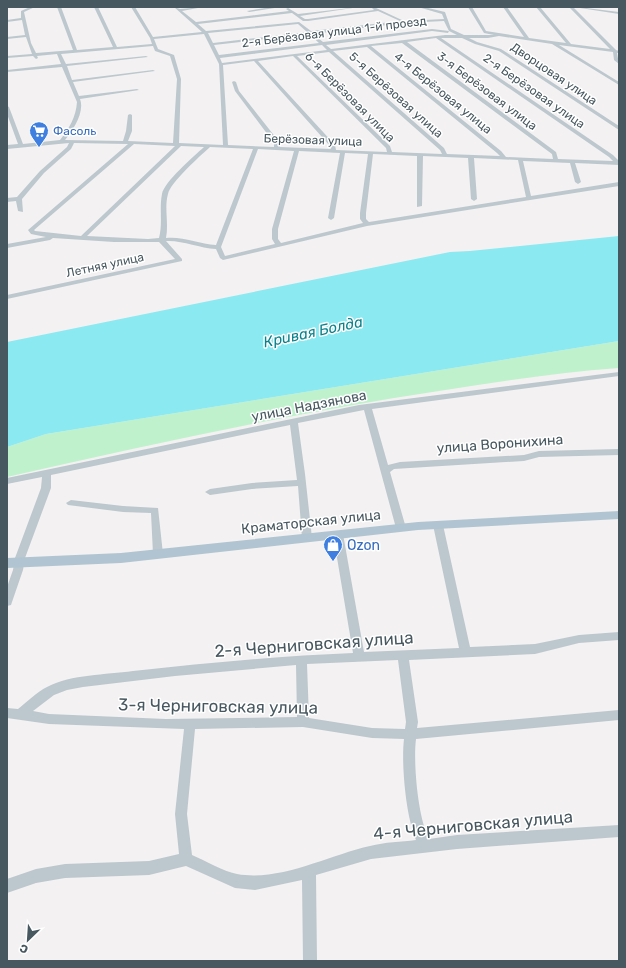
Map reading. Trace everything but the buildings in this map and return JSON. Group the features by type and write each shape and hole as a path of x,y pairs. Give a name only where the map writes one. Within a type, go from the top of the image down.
{"main road":[{"name":"Краматорская улица","path":"7,563 121,558 338,534 438,525 619,515"}],"street":[{"path":"33,7 22,11 28,36 39,67"},
{"path":"59,7 75,51"},
{"path":"96,7 115,47"},
{"path":"82,238 176,148 177,144 178,74 172,55 158,51 152,38 133,7"},
{"path":"178,8 201,7"},
{"path":"242,12 279,7"},
{"path":"285,7 304,20 379,10"},
{"path":"298,15 357,7"},
{"path":"372,7 404,22"},
{"path":"420,7 444,13 448,28 453,32"},
{"path":"470,7 485,32 619,52"},
{"path":"505,7 527,38"},
{"path":"538,7 569,44"},
{"path":"571,7 615,53 616,60 619,63"},
{"path":"580,7 618,13"},
{"path":"178,8 206,33 221,64 226,146"},
{"path":"196,23 293,12"},
{"path":"190,19 220,15"},
{"path":"7,21 24,19"},
{"path":"211,44 404,22 446,20"},
{"path":"418,21 439,30"},
{"name":"5-я Берёзовая улица","path":"206,33 300,23 442,149 445,155"},
{"name":"2-я Берёзовая улица 1-й проезд","path":"217,57 439,30 453,32"},
{"name":"Дворцовая улица","path":"453,32 476,43 500,50 619,128"},
{"path":"152,38 206,33"},
{"path":"221,64 436,37 496,36 500,34"},
{"path":"7,38 28,36"},
{"name":"2-я Берёзовая улица","path":"436,37 605,152 618,163"},
{"name":"3-я Берёзовая улица","path":"403,41 554,153 556,160"},
{"path":"554,42 556,45 619,84"},
{"path":"7,57 155,44"},
{"name":"4-я Берёзовая улица","path":"368,46 499,152 504,158"},
{"path":"59,53 80,106 70,130 62,141"},
{"name":"6-я Берёзовая улица","path":"294,55 388,147 390,153"},
{"path":"7,71 39,67 65,66 146,56"},
{"path":"255,60 333,146 334,151"},
{"path":"71,81 152,71"},
{"path":"234,82 237,91 277,143 277,148"},
{"path":"78,98 137,90"},
{"path":"7,107 21,145"},
{"path":"125,142 129,131 130,115"},
{"name":"Берёзовая улица","path":"7,147 62,141 125,142 618,163"},
{"path":"7,200 19,199 30,185 68,148 73,141"},
{"path":"132,143 31,230 33,233 53,236 136,241 172,238 202,246 218,247"},
{"path":"162,239 165,227 165,192 182,171 208,146"},
{"path":"256,148 218,247 223,258 367,224 619,184"},
{"path":"279,245 275,239 275,229 297,149"},
{"path":"331,218 343,151"},
{"path":"367,224 363,219 371,152"},
{"path":"419,206 420,154"},
{"path":"471,156 474,199"},
{"path":"520,158 529,198"},
{"path":"572,161 578,182"},
{"path":"19,199 21,211"},
{"path":"7,246 42,240 53,236"},
{"name":"Летняя улица","path":"7,297 180,260 164,245 162,239"},
{"name":"улица Надзянова","path":"7,481 367,407 619,374"},
{"path":"367,407 401,528"},
{"path":"294,422 307,538"},
{"name":"улица Воронихина","path":"384,471 391,467 400,465 524,458 539,454 619,452"},
{"path":"7,602 20,558 46,488 46,472"},
{"path":"210,492 252,486 301,483"},
{"path":"71,503 123,509 155,510 158,554"},
{"path":"438,525 466,653"},
{"path":"338,534 359,657"},
{"name":"2-я Черниговская улица","path":"20,714 50,691 67,685 175,671 301,660 535,649 579,638 619,636"},
{"path":"403,655 412,722 408,756 416,823 425,845"},
{"path":"301,660 303,722"},
{"name":"3-я Черниговская улица","path":"7,713 49,719 190,724 303,722 372,733 410,734 619,715"},
{"path":"7,886 36,876 64,871 149,868 186,859 182,814 190,724"},
{"name":"4-я Черниговская улица","path":"186,859 235,881 255,883 295,876 329,864 371,852 425,845 619,831"},
{"path":"309,872 310,961"}],"green space":[{"path":"619,341 619,368 506,381 330,409 168,441 7,477 7,447 46,434"}],"water":[{"name":"Кривая Болда","path":"619,236 619,341 46,434 7,447 7,342 450,252"}],"place":[{"name":"Фасоль","path":"39,148"},
{"name":"Ozon","path":"333,562"}]}
